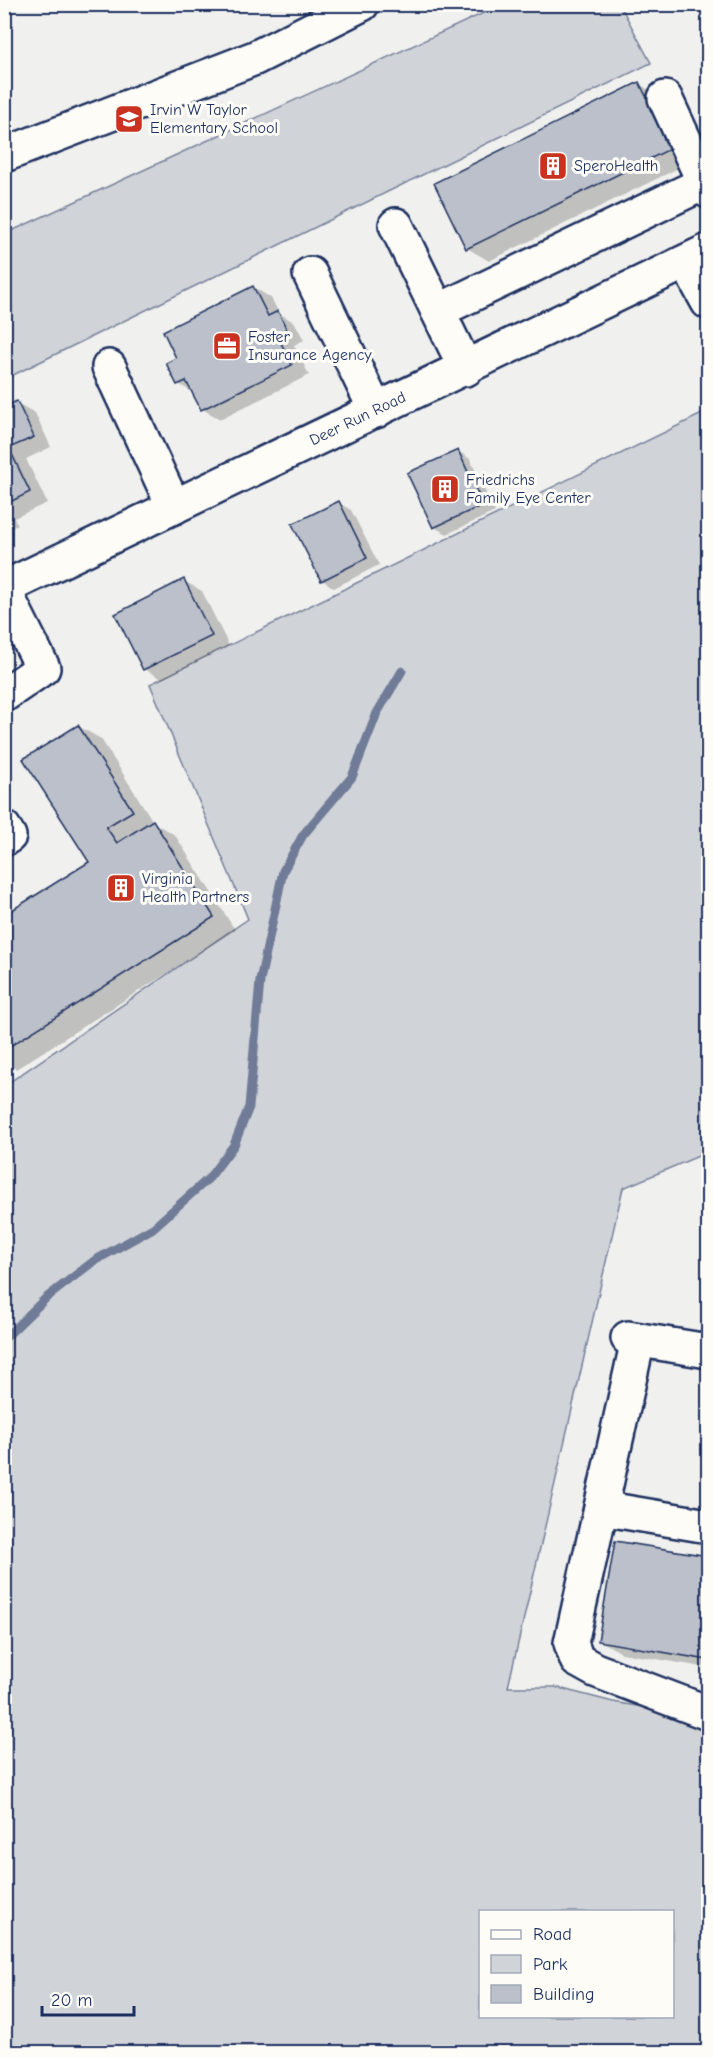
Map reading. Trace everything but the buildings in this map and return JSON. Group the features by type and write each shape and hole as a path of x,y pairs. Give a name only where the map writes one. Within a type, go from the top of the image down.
{"street":[{"path":"4,155 255,58 362,4"},
{"path":"438,311 706,187 665,98"},
{"path":"396,225 466,369"},
{"path":"697,256 708,302"},
{"name":"Deer Run Road","path":"4,589 466,369 697,256"},
{"path":"310,274 376,411"},
{"path":"109,367 174,507"},
{"path":"4,589 43,668 4,694"},
{"path":"4,828 9,836 4,839"},
{"path":"708,1351 633,1339 601,1508 571,1643 577,1660 595,1670 708,1713"},
{"path":"601,1508 708,1526"}],"green space":[{"path":"503,4 620,5 651,63 5,379 5,234"},
{"path":"708,411 708,1152 623,1188 508,1687 555,1687 613,1702 708,1718 708,2052 5,2052 4,1086 248,919 150,684"}],"waterway":[{"path":"4,1339 46,1298 94,1261 153,1228 209,1178 234,1145 249,1107 260,981 283,871 303,835 352,777 377,713 402,671"}],"place":[{"name":"Irvin W Taylor Elementary School","path":"129,119"},
{"name":"SperoHealth","path":"553,166"},
{"name":"Foster Insurance Agency","path":"227,346"},
{"name":"Friedrichs Family Eye Center","path":"445,489"},
{"name":"Virginia Health Partners","path":"121,888"}]}
